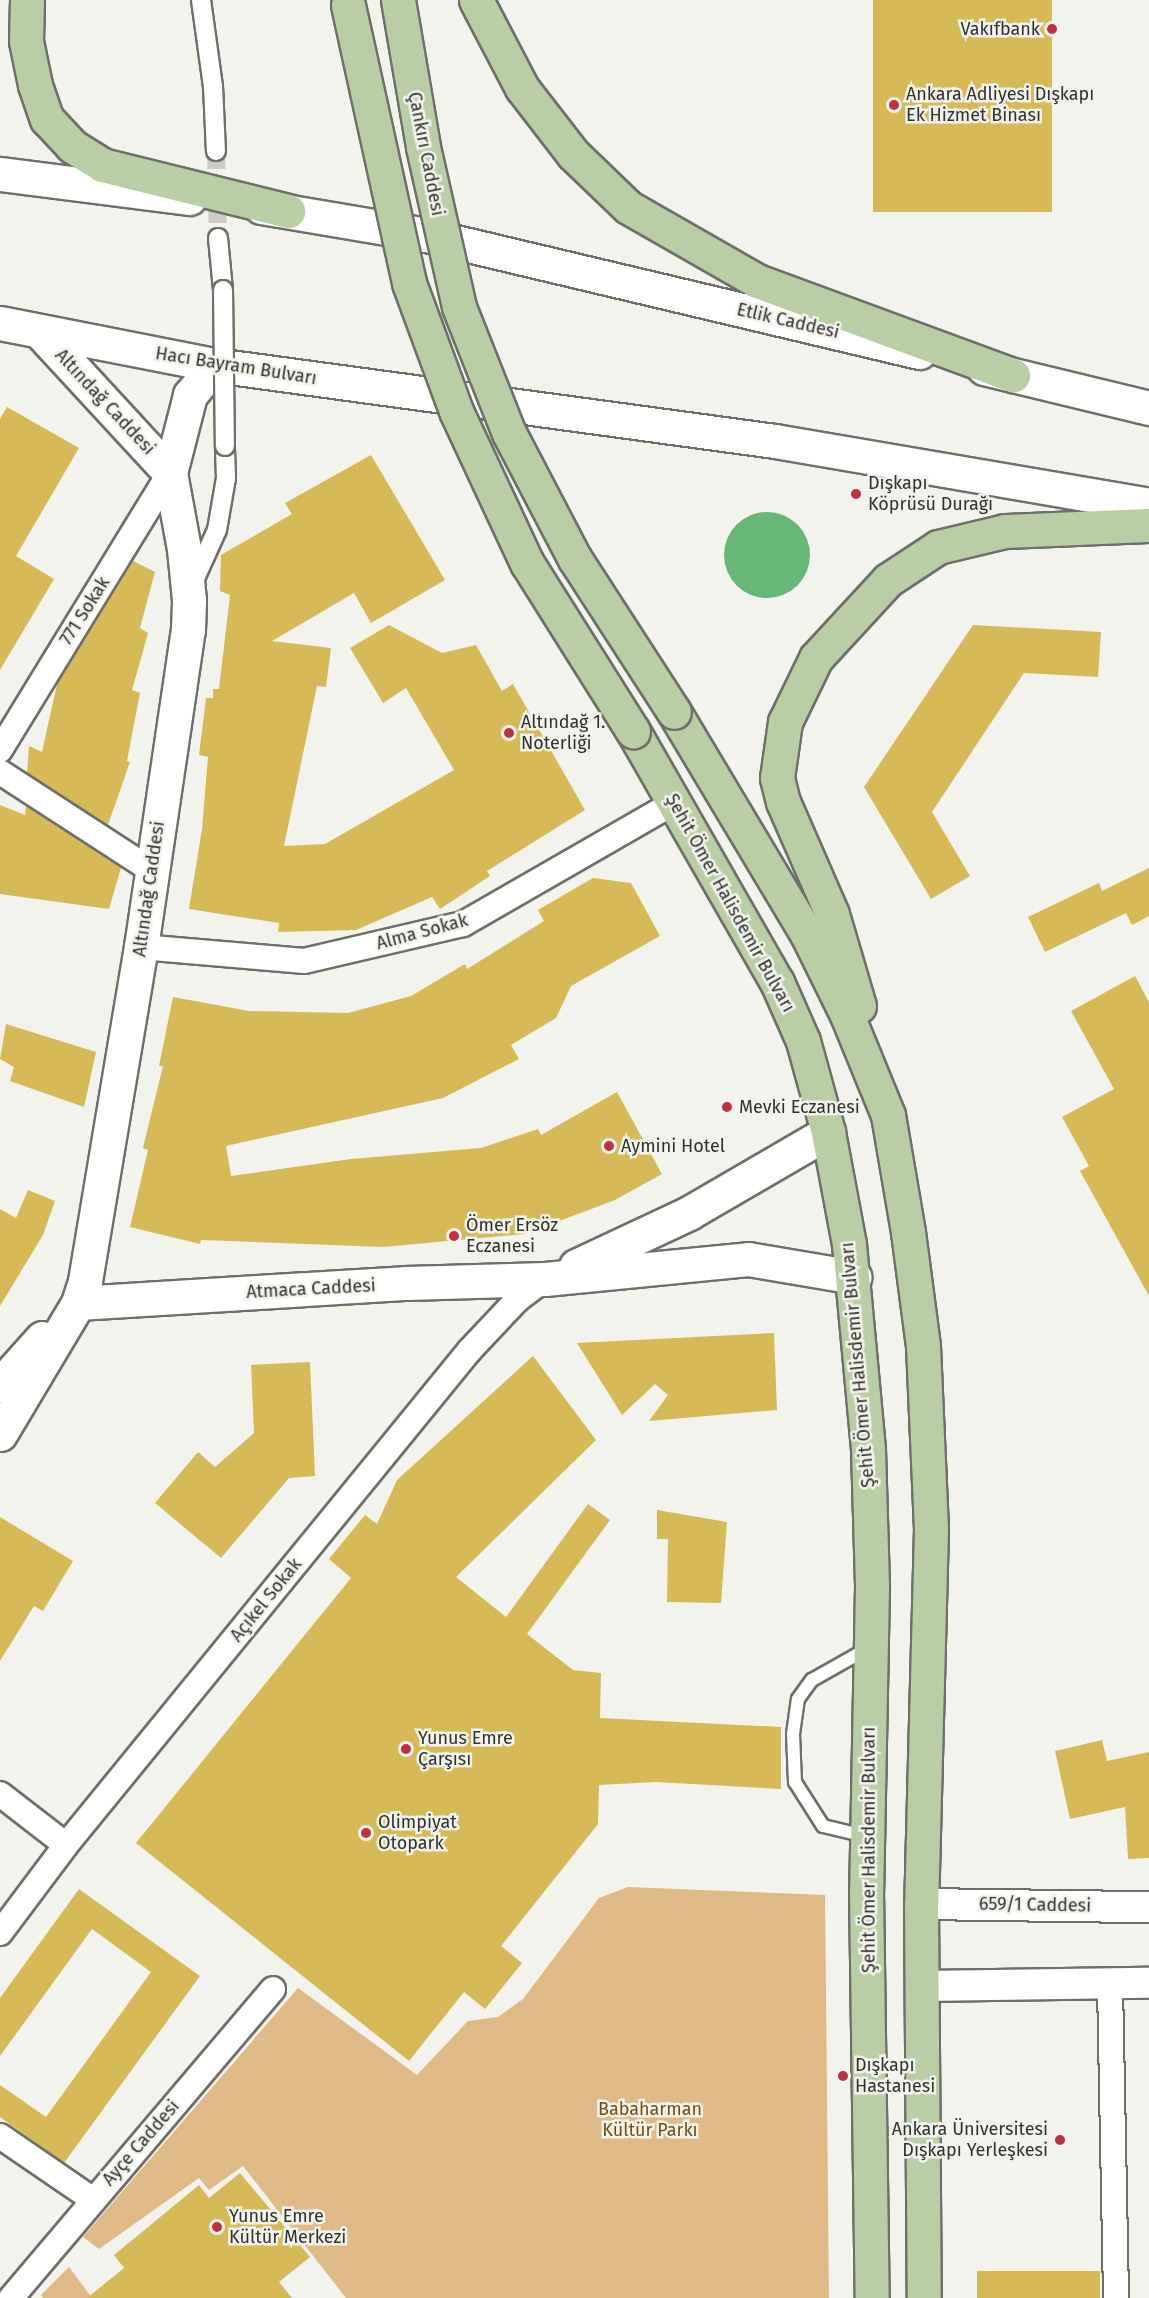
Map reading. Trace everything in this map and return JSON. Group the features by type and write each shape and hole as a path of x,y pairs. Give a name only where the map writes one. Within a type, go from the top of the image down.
{"main road":[{"path":"27,0 26,41 35,85 47,119 72,146 102,165 288,211"},
{"name":"Çankırı Caddesi","path":"398,0 423,147 459,307 509,433 575,559 674,712 807,934 847,1015 888,1115"},
{"path":"476,0 522,88 573,154 628,207 757,281 1013,375"},
{"name":"Şehit Ömer Halisdemir Bulvarı","path":"347,2 409,283 456,411 527,563 633,731 777,982 803,1041 828,1132 854,1277 868,1450 871,1647 867,1836 872,2298"},
{"path":"1,175 288,211"},
{"name":"Etlik Caddesi","path":"288,211 426,235 1149,408"},
{"name":"Hacı Bayram Bulvarı","path":"0,323 215,365 775,441 1149,505"},
{"name":"Altındağ Caddesi","path":"40,332 170,473"},
{"name":"Altındağ Caddesi","path":"0,1434 78,1303 90,1251 141,946 184,657 189,592 170,473 190,395 215,365"},
{"path":"924,2298 921,1904 931,1529 923,1346 888,1115 832,914 783,802 777,778 778,752 796,695 816,658 837,632 888,580 938,547 1005,531 1149,525"},
{"name":"Atmaca Caddesi","path":"544,1280 688,1213 828,1132"},
{"name":"Atmaca Caddesi","path":"78,1303 407,1283 544,1280 748,1260 854,1277"},
{"path":"0,1385 28,1351 78,1303"}],"street":[{"path":"201,0 213,86 216,151"},
{"path":"189,592 217,530 226,478 224,290 218,238"},
{"name":"771 Sokak","path":"0,750 170,473"},
{"path":"0,772 152,870"},
{"name":"Alma Sokak","path":"141,946 304,961 463,924 675,802"},
{"name":"Açıkel Sokak","path":"0,1933 66,1845 469,1351 517,1300 544,1280"},
{"path":"0,1794 66,1845"},
{"name":"659/1 Caddesi","path":"921,1904 1149,1907"},
{"path":"922,1986 1149,1983"},
{"path":"1110,1984 1116,2298"},
{"name":"Ayçe Caddesi","path":"11,2298 92,2199 273,1989"},
{"path":"0,2136 92,2199"}],"lane":[{"path":"867,1836 823,1826 795,1782 793,1734 798,1699 812,1680 871,1647"}],"green space":[{"name":"Babaharman Kültür Parkı","path":"628,1887 825,1895 829,2298 346,2298 243,2166 209,2190 199,2178 99,2249 83,2237 298,1988 417,2075 468,2021 498,2017 523,1999 599,1898"},
{"path":"69,2267 92,2298 43,2298 41,2295"}],"shaded area":[{"path":"767,512 791,519 803,531 810,555 803,579 791,591 767,598 743,591 731,579 724,555 731,531 743,519"}],"building":[{"path":"873,0 1052,0 1052,212 873,212"},
{"path":"7,407 79,448 16,556 54,579 0,670 0,419"},
{"path":"371,455 445,580 371,623 354,593 272,641 331,648 326,687 317,686 284,846 325,844 454,770 406,688 383,703 350,648 389,625 442,653 476,645 502,691 513,684 585,810 487,871 490,876 440,909 432,897 356,930 278,932 279,923 189,909 202,829 208,757 199,755 206,698 213,698 213,689 219,689 230,595 220,591 221,555 292,514 285,503"},
{"path":"133,561 155,572 140,628 148,633 132,690 140,693 127,761 130,762 108,825 27,773 29,746 42,752 57,684"},
{"path":"973,625 1101,632 1098,677 1024,673 932,812 970,876 931,899 864,787"},
{"path":"0,805 25,815 26,806 121,868 109,909 0,894"},
{"path":"1149,868 1149,916 1132,925 1126,913 1045,952 1028,917 1099,883 1102,891"},
{"path":"593,878 631,883 660,936 571,986 556,1018 511,1045 519,1059 443,1098 226,1146 231,1176 351,1159 481,1148 538,1129 541,1135 617,1092 662,1174 615,1200 525,1234 383,1247 201,1240 200,1244 130,1227 148,1150 143,1148 163,1066 159,1066 173,997 249,1011 348,1013 411,996 465,964 467,969 544,921 538,910"},
{"path":"1135,976 1149,1002 1149,1296 1080,1171 1089,1166 1062,1117 1114,1089 1071,1011"},
{"path":"6,1024 96,1052 84,1107 10,1081 14,1067 0,1059"},
{"path":"28,1190 55,1201 43,1235 0,1306 0,1209 16,1218"},
{"path":"774,1333 777,1410 649,1421 668,1395 655,1384 622,1415 577,1343"},
{"name":"Yunus Emre Çarşısı","path":"533,1356 596,1440 456,1577 506,1617 588,1504 610,1520 527,1634 573,1670 601,1673 600,1718 781,1727 781,1789 656,1782 599,1785 598,1824 501,1946 522,1963 485,2009 464,1992 409,2061 136,1843 351,1578 329,1559 365,1515 377,1524 397,1480"},
{"path":"310,1362 315,1476 289,1478 221,1558 155,1503 198,1452 215,1467 254,1433 251,1365"},
{"path":"657,1510 727,1522 721,1603 667,1602 668,1539 657,1539"},
{"path":"0,1517 73,1561 43,1611 34,1606 0,1661"},
{"path":"1102,1740 1107,1761 1149,1752 1149,1858 1128,1859 1125,1807 1070,1819 1055,1751"},
{"path":"79,1889 200,1976 64,2163 0,2117 0,2085 46,2117 151,1972 92,1929 0,2056 0,1998"},
{"name":"Yunus Emre Kültür Merkezi","path":"240,2173 310,2257 279,2282 292,2298 87,2298 124,2268 114,2255 199,2185 209,2198"},
{"path":"977,2271 1100,2271 1100,2298 977,2298"}],"tunnel":[{"path":"216,151 218,238"}],"place":[{"name":"Vakıfbank","path":"1052,29"},
{"name":"Ankara Adliyesi Dışkapı Ek Hizmet Binası","path":"894,105"},
{"name":"Dışkapı Köprüsü Durağı","path":"856,494"},
{"name":"Altındağ 1. Noterliği","path":"509,733"},
{"name":"Mevki Eczanesi","path":"727,1107"},
{"name":"Aymini Hotel","path":"609,1146"},
{"name":"Ömer Ersöz Eczanesi","path":"454,1236"},
{"name":"Yunus Emre Çarşısı","path":"406,1749"},
{"name":"Olimpiyat Otopark","path":"366,1833"},
{"name":"Dışkapı Hastanesi","path":"843,2076"},
{"name":"Ankara Üniversitesi Dışkapı Yerleşkesi","path":"1060,2140"},
{"name":"Yunus Emre Kültür Merkezi","path":"217,2227"}]}
